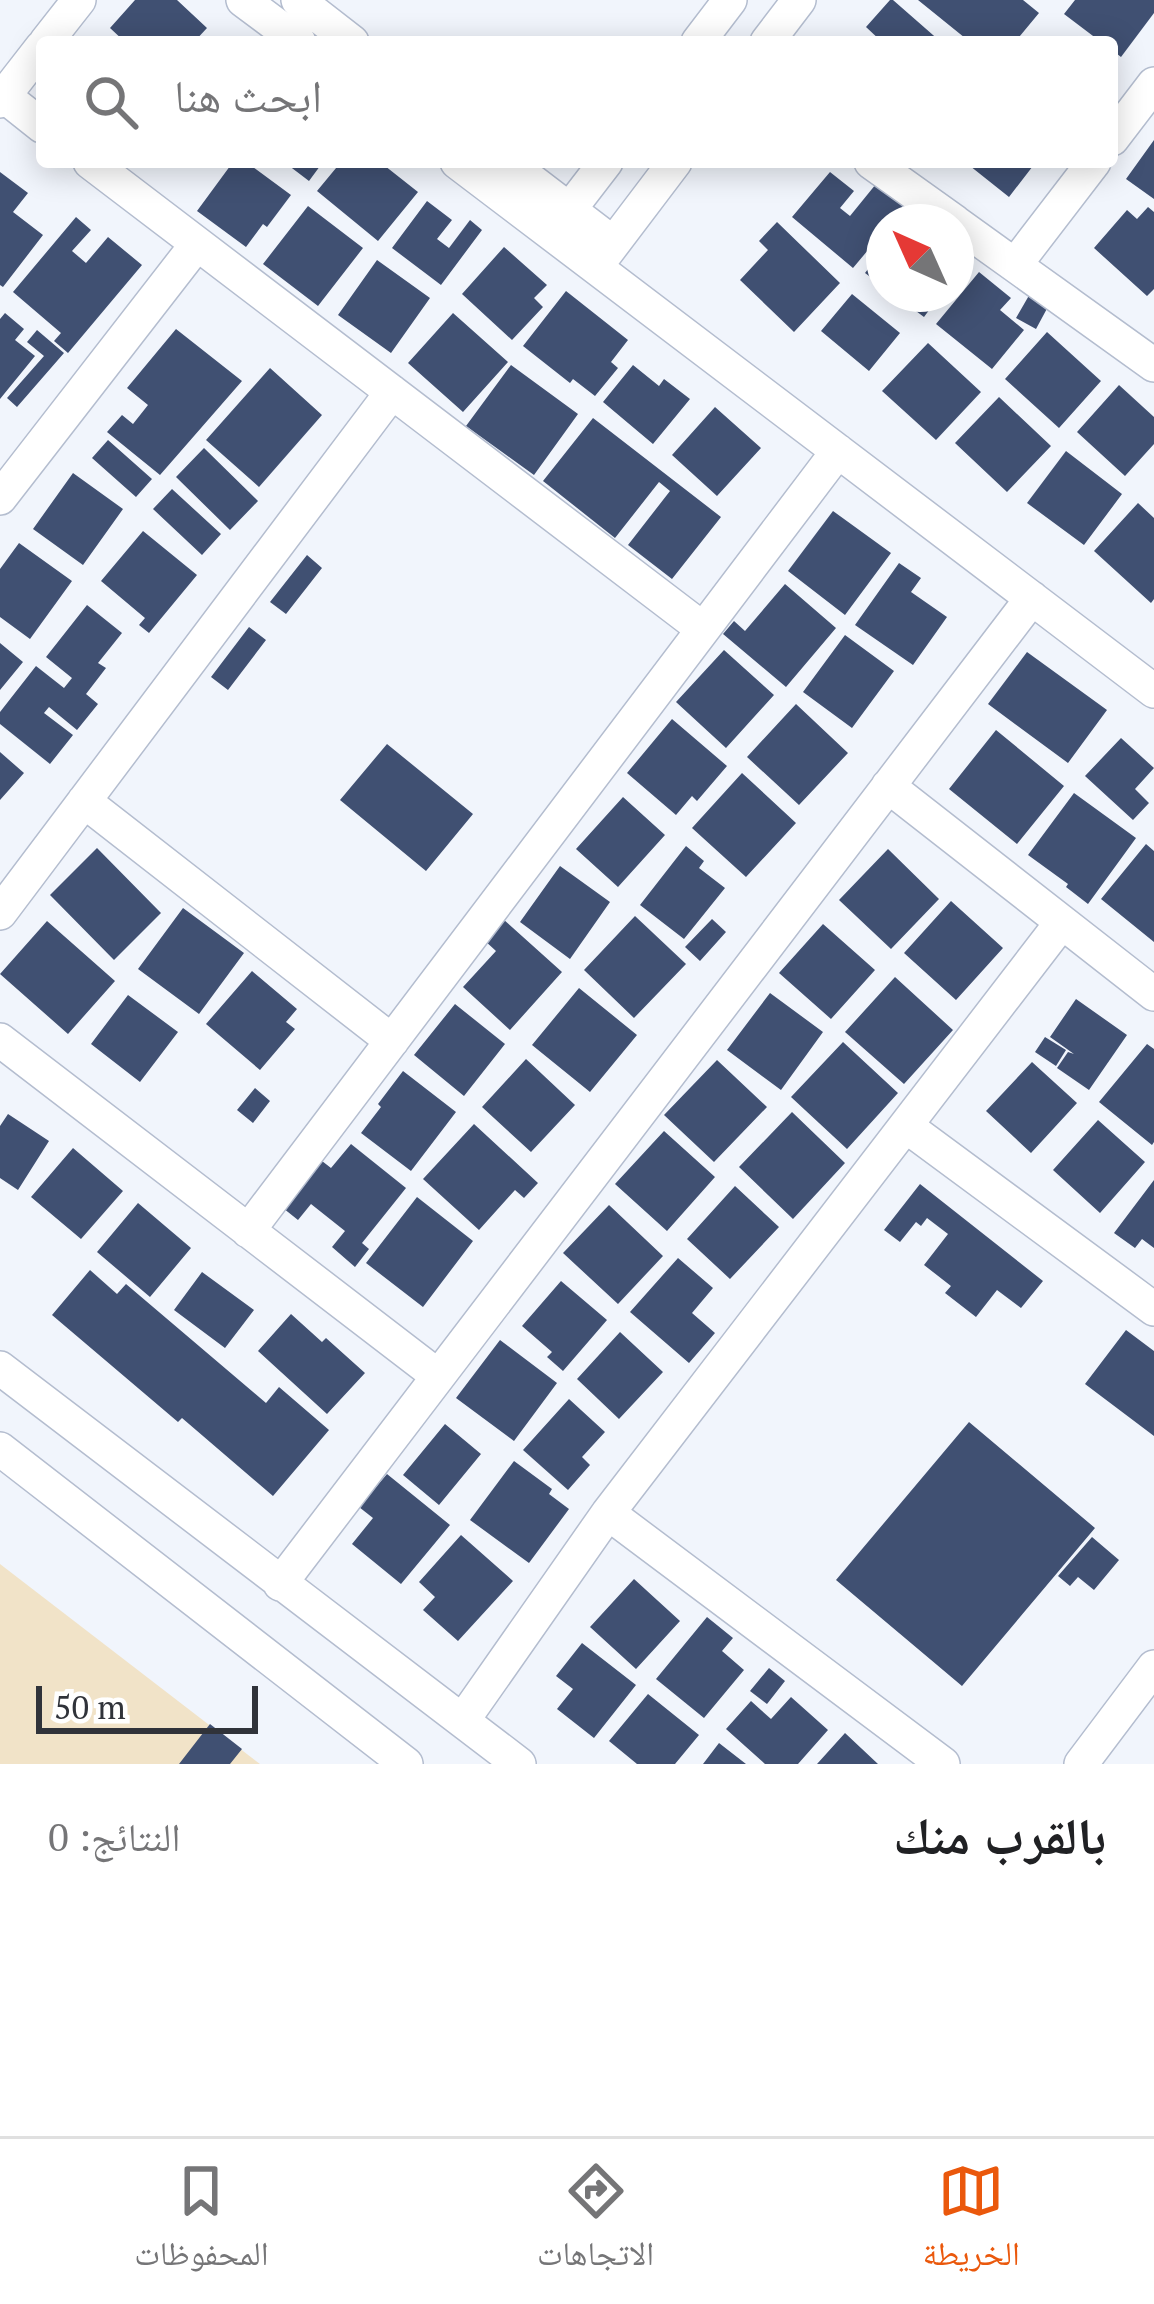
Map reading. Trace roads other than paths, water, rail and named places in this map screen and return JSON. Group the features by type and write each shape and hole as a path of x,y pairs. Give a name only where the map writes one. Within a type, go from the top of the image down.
{"street":[{"path":"51,36 79,0"},
{"path":"243,0 290,36"},
{"path":"298,0 344,36"},
{"path":"703,36 730,0"},
{"path":"772,36 799,0"},
{"path":"36,55 2,99 36,122"},
{"path":"1118,131 1154,84"},
{"path":"98,168 703,629"},
{"path":"467,168 561,222 838,451 1154,691"},
{"path":"512,168 561,222"},
{"path":"561,222 602,168"},
{"path":"604,255 670,168"},
{"path":"880,168 930,204"},
{"path":"1015,265 1089,168"},
{"path":"974,235 1154,364"},
{"path":"0,498 197,244"},
{"path":"0,913 392,392"},
{"path":"248,1231 838,451"},
{"path":"280,1584 1032,598"},
{"path":"889,786 1154,994"},
{"path":"84,801 392,1041"},
{"path":"463,1720 608,1513 1062,922"},
{"path":"0,1040 438,1376"},
{"path":"905,1126 1154,1310"},
{"path":"0,1368 519,1764"},
{"path":"0,1449 406,1764"},
{"path":"0,1469 48,1486"},
{"path":"608,1513 944,1764"},
{"path":"1081,1764 1154,1666"}]}
